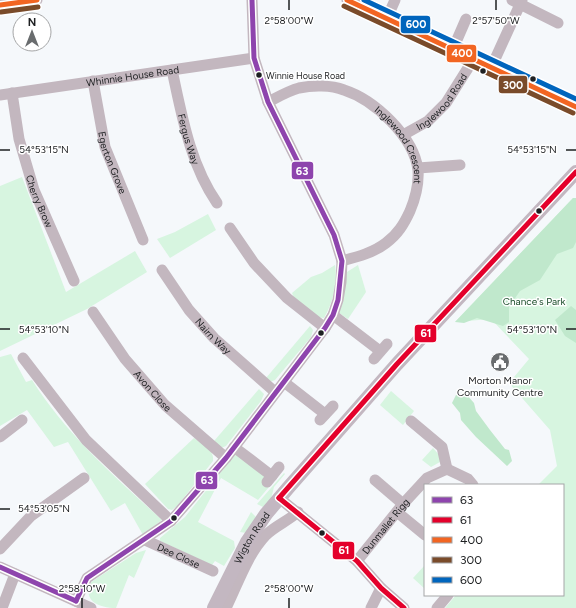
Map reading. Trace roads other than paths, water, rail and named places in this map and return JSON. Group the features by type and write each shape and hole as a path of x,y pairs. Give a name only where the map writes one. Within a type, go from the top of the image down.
{"main road":[{"name":"Wigton Road","path":"214,608 247,542 279,498 397,364 576,172"}],"street":[{"path":"0,5 37,0"},
{"path":"76,601 87,578 171,521 226,458 325,328 333,315 341,282 342,261 334,235 268,102 254,58 252,0"},
{"path":"347,0 576,107"},
{"path":"387,18 395,0"},
{"path":"491,68 518,1 558,23"},
{"path":"453,49 466,20"},
{"name":"Whinnie House Road","path":"0,95 254,58"},
{"name":"Inglewood Road","path":"403,135 428,121 446,103 473,60"},
{"name":"Fergus Way","path":"172,70 190,147 208,190 217,203"},
{"name":"Egerton Grove","path":"93,81 105,147 143,240"},
{"name":"Inglewood Crescent","path":"268,102 299,88 326,86 344,90 368,102 386,116 403,135 412,151 418,168 417,189 412,206 398,233 386,243 374,250 342,261"},
{"name":"Cherry Brow","path":"12,93 19,139 34,190 74,281"},
{"path":"418,168 460,165"},
{"path":"230,228 254,262 283,293 325,328"},
{"name":"Nairn Way","path":"162,270 189,310 214,338 275,392"},
{"name":"Avon Close","path":"93,312 125,359 165,405 226,458"},
{"path":"333,315 380,351"},
{"path":"23,358 86,440 171,521"},
{"path":"284,382 326,413"},
{"path":"0,437 22,420"},
{"path":"412,421 442,447 446,457 447,469 468,479 472,484"},
{"path":"234,447 272,475"},
{"name":"Dunmallet Rigg","path":"357,561 400,508 427,478 447,469"},
{"path":"0,549 31,516 84,478"},
{"path":"375,480 424,534"},
{"path":"279,498 357,561 381,588 404,608"},
{"name":"Wigton Road","path":"226,608 250,557 258,545 267,534 298,512"},
{"name":"Dee Close","path":"145,540 213,571"},
{"path":"0,567 91,608"},
{"path":"2,608 15,574"},
{"path":"371,608 381,588"},
{"path":"437,608 447,596"}],"place":[{"name":"Winnie House Road","path":"259,75"},
{"name":"Morton Manor Community Centre","path":"500,362"}],"park label":[{"name":"Chance's Park","path":"534,301"}]}
